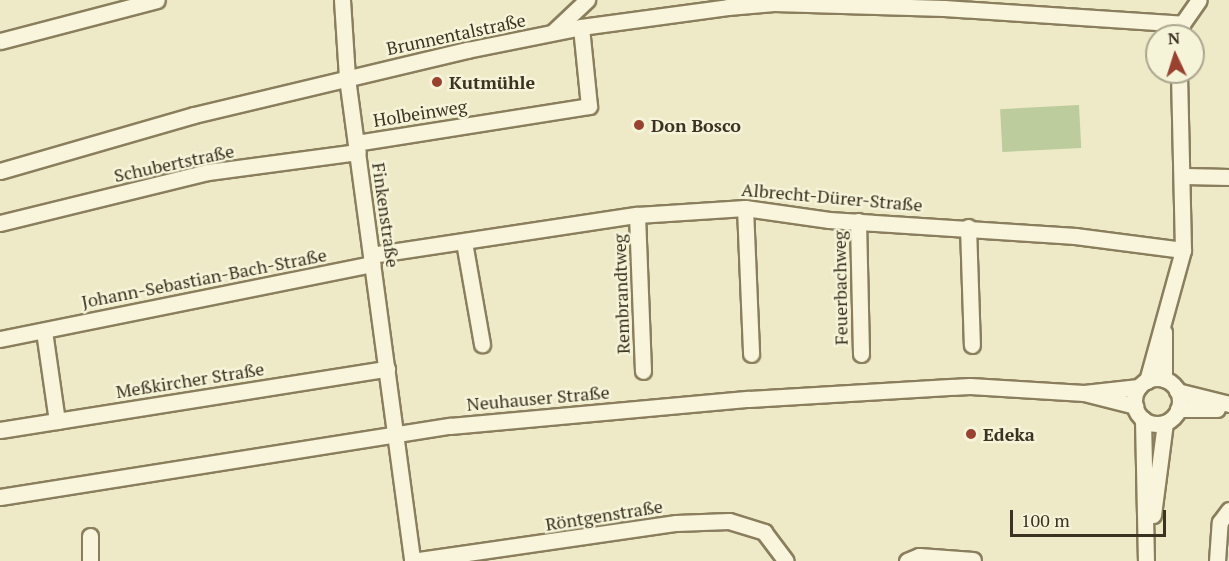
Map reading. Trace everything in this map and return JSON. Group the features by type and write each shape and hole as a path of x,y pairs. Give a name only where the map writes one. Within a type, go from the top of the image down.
{"street":[{"path":"0,42 157,0"},
{"name":"Finkenstraße","path":"342,0 347,78 396,434"},
{"path":"553,32 587,0"},
{"path":"1185,24 1199,0"},
{"name":"Brunnentalstraße","path":"0,171 347,78 581,27 774,3 852,3 1145,27"},
{"name":"Holbeinweg","path":"357,147 589,106 581,27"},
{"path":"1147,561 1143,419 1135,406 1165,320 1183,250 1185,176 1180,84"},
{"name":"Schubertstraße","path":"0,223 208,172 357,147"},
{"path":"1185,176 1229,177"},
{"path":"745,208 750,354"},
{"name":"Albrecht-Dürer-Straße","path":"372,260 464,242 637,215 745,208 858,221 968,227 1183,250"},
{"name":"Rembrandtweg","path":"637,215 643,371"},
{"name":"Feuerbachweg","path":"858,221 861,354"},
{"path":"968,227 972,345"},
{"path":"464,242 482,344"},
{"name":"Johann-Sebastian-Bach-Straße","path":"0,339 372,260"},
{"path":"1164,380 1165,320"},
{"path":"44,331 57,421"},
{"name":"Meßkircher Straße","path":"0,430 387,369"},
{"path":"1143,384 1164,380 1178,391 1229,404"},
{"name":"Neuhauser Straße","path":"1090,396 1143,384"},
{"name":"Neuhauser Straße","path":"0,497 396,434 645,407 938,387 1090,396 1135,406"},
{"path":"1178,391 1178,410"},
{"path":"1147,561 1164,423 1178,410 1229,410"},
{"path":"1143,419 1164,423"},
{"name":"Röntgenstraße","path":"396,434 412,561 676,523 729,521 764,532 786,561"},
{"path":"1217,561 1220,522 1229,510"},
{"path":"90,536 90,561"},
{"path":"907,561 920,556 973,560"}],"green space":[{"path":"1079,105 1081,148 1002,152 1000,109"}],"place":[{"name":"Kutmühle","path":"437,82"},
{"name":"Don Bosco","path":"639,125"},
{"name":"Edeka","path":"971,434"}]}
